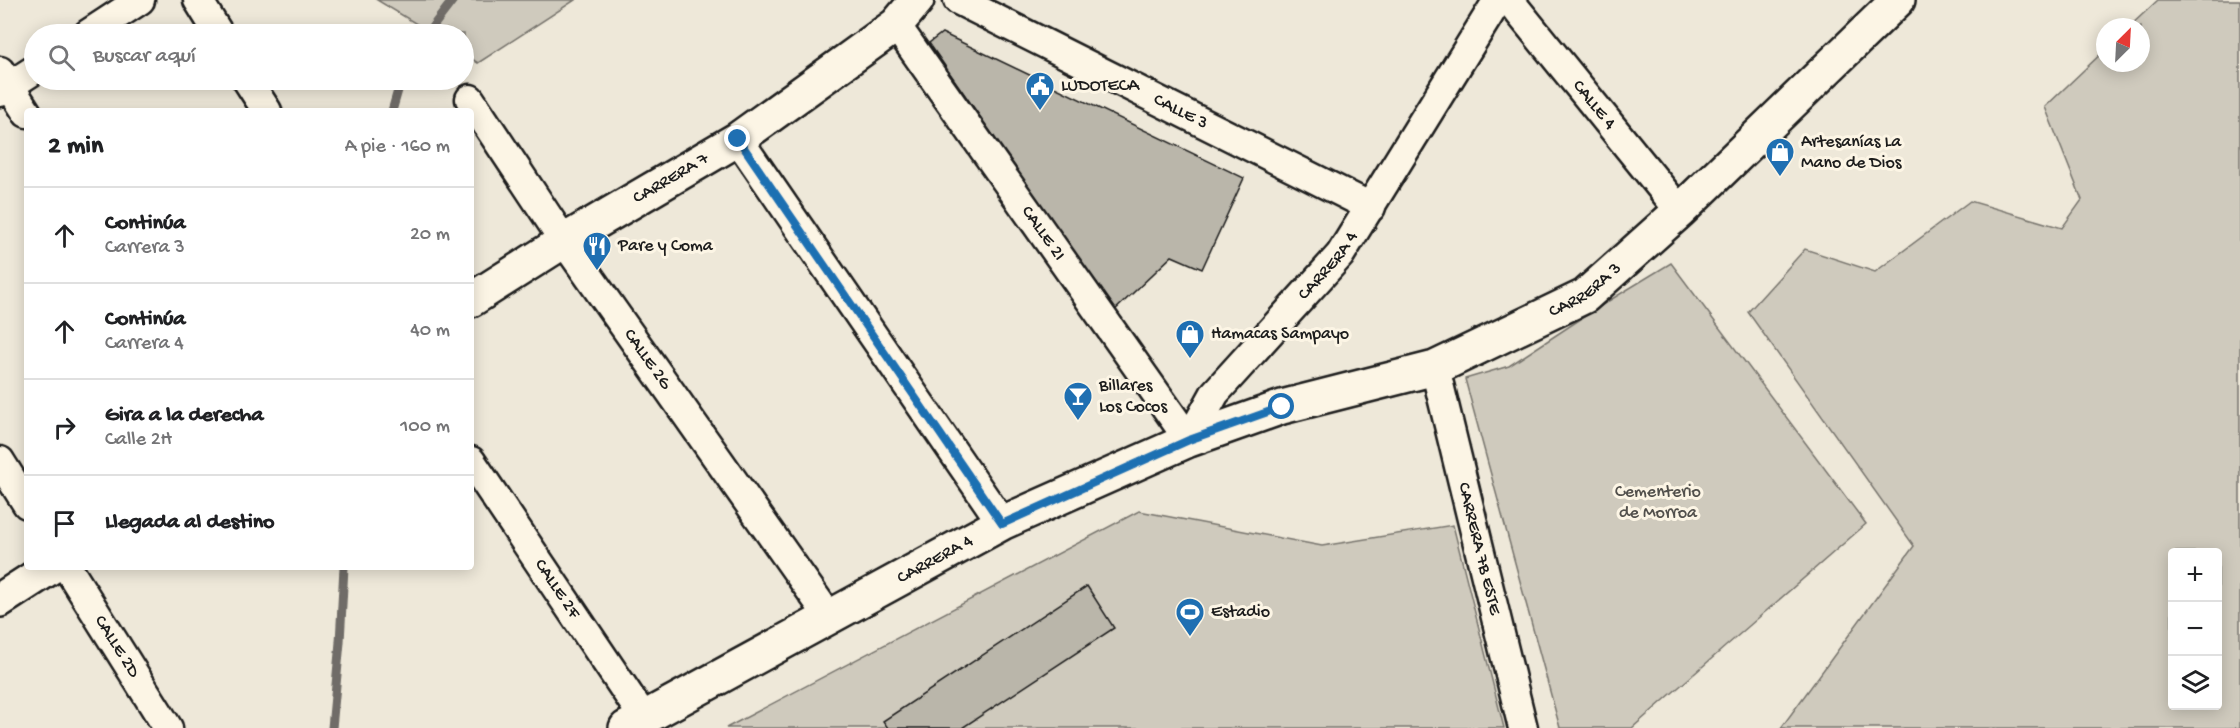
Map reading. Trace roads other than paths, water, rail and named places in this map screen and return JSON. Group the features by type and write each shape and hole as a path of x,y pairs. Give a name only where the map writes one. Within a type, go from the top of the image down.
{"street":[{"path":"103,24 140,0"},
{"path":"198,0 213,24"},
{"name":"CARRERA 7","path":"474,298 564,241 738,139 896,26 917,0"},
{"name":"CALLE 3","path":"958,0 1371,207"},
{"name":"CARRERA 4","path":"635,723 1002,524 1189,440 1215,393 1340,255 1498,0"},
{"name":"CALLE 4","path":"1509,0 1680,211"},
{"name":"CARRERA 3","path":"1189,440 1282,407 1435,368 1586,296 1680,211 1898,0"},
{"name":"CALLE 2I","path":"896,26 1189,440"},
{"path":"24,74 3,83 24,109"},
{"path":"253,90 265,108"},
{"name":"CALLE 2G","path":"470,99 564,241 830,618"},
{"path":"738,139 1002,524"},
{"name":"CARRERA 7B ESTE","path":"1435,368 1523,728"},
{"path":"0,461 24,499"},
{"name":"CALLE 2F","path":"474,466 635,723"},
{"path":"0,600 46,570"},
{"name":"CALLE 2D","path":"69,570 168,728"}],"waterway":[{"path":"435,24 453,0"},
{"path":"393,108 398,90"},
{"path":"332,728 344,570"}],"place":[{"name":"LUDOTECA","path":"1040,112"},
{"name":"Artesanías La Mano de Dios","path":"1780,178"},
{"name":"Pare y Coma","path":"597,272"},
{"name":"Hamacas Sampayo","path":"1190,360"},
{"name":"Billares Los Cocos","path":"1078,422"},
{"name":"Estadio","path":"1190,638"}],"park label":[{"name":"Cementerio de Morroa","path":"1658,502"}]}
